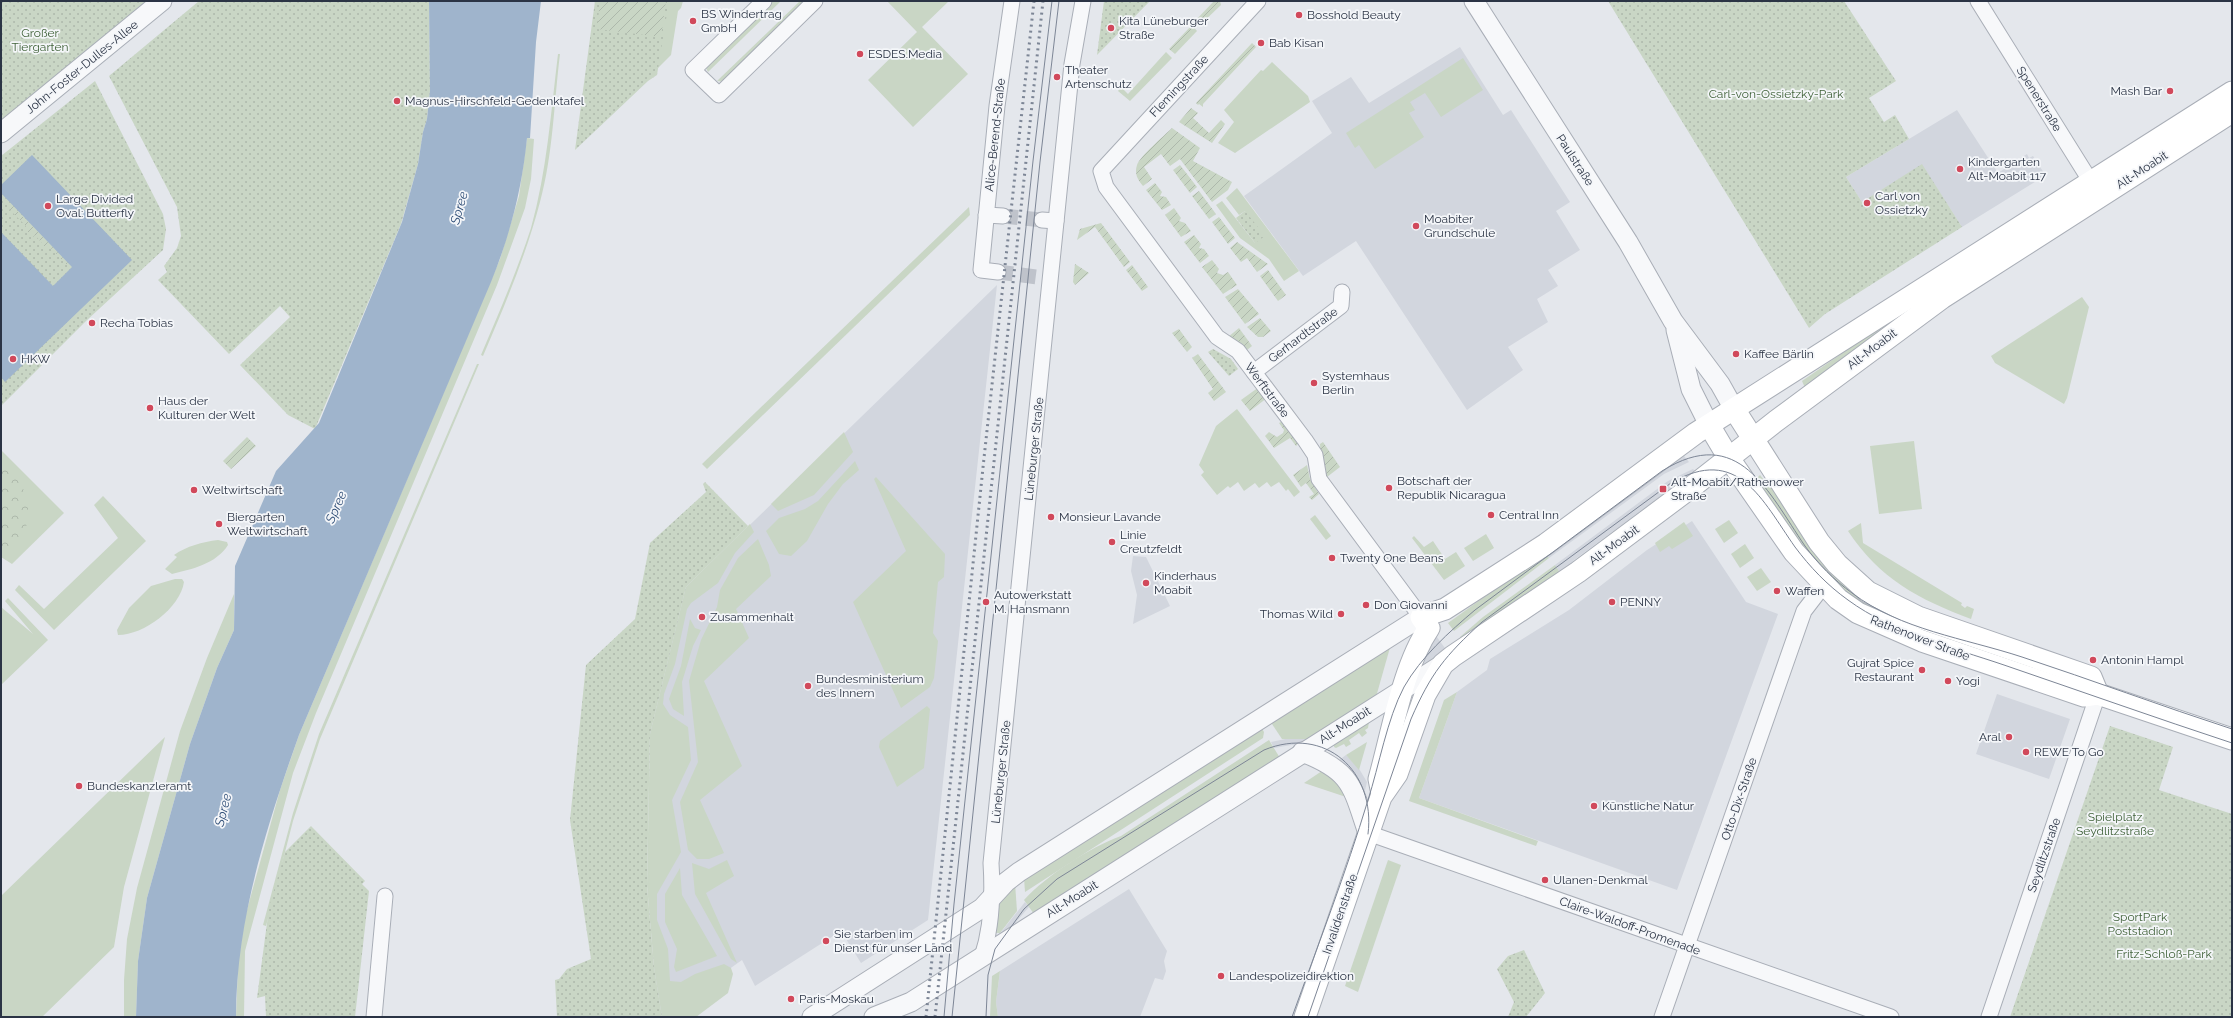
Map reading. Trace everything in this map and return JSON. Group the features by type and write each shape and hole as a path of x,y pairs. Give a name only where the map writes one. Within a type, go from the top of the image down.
{"main road":[{"name":"Alt-Moabit","path":"1443,664 1475,640 1578,572 1697,483 1728,457 1942,298 2232,92"},
{"name":"Alt-Moabit","path":"1425,623 1546,544 1709,425 1734,409 2095,189 2232,112"},
{"name":"Paulstraße","path":"1734,409 1753,439"},
{"name":"Rathenower Straße","path":"1709,425 1728,457 1794,552 1824,585 1858,613 1922,641 2084,696 2098,694 2232,738"},
{"name":"Rathenower Straße","path":"1753,439 1819,542 1837,564 1868,592 1918,617 2091,677 2098,694"},
{"name":"Invalidenstraße","path":"1382,794 1379,779 1404,688 1425,623"},
{"name":"Invalidenstraße","path":"1305,1017 1382,794 1397,774 1425,695 1443,664"}],"street":[{"name":"John-Foster-Dulles-Allee","path":"1,133 162,1"},
{"path":"764,1 693,70 719,95 815,1"},
{"name":"Alice-Berend-Straße","path":"998,272 981,270 997,106 1012,1"},
{"name":"Lüneburger Straße","path":"991,898 991,863 1049,220 1072,64 1083,1"},
{"name":"Flemingstraße","path":"1101,171 1258,1"},
{"name":"Paulstraße","path":"1474,1 1628,242 1673,321 1720,384 1734,409"},
{"name":"Spenerstraße","path":"1978,1 2095,189"},
{"name":"Werftstraße","path":"1101,171 1106,187 1216,337 1238,351 1315,455 1319,479 1425,623"},
{"path":"986,215 1003,216"},
{"name":"Gerhardtstraße","path":"1254,372 1341,306 1342,292"},
{"name":"Paulstraße","path":"1673,321 1691,389 1709,425"},
{"name":"Otto-Dix-Straße","path":"1662,1017 1804,611 1824,585"},
{"name":"Alt-Moabit","path":"812,1017 982,908 1019,872 1425,623"},
{"name":"Alt-Moabit","path":"874,1017 911,1002 1302,752 1443,664"},
{"name":"Seydlitzstraße","path":"1989,1017 2098,694"},
{"path":"1302,752 1327,761 1346,777 1356,798 1368,833"},
{"name":"Claire-Waldoff-Promenade","path":"1368,833 1891,1017"},
{"path":"374,1017 385,896"},
{"path":"982,957 988,938 991,898"}],"shaded area":[{"name":"Moabiter Grundschule","path":"1460,47 1503,115 1511,110 1570,202 1556,211 1580,250 1548,270 1558,286 1537,299 1548,322 1508,347 1523,370 1467,410 1356,241 1303,276 1244,196 1332,133 1312,101 1351,77 1369,103"},
{"name":"Kindergarten Alt-Moabit 117","path":"1957,110 1998,173 2027,154 2029,158 2033,156 2044,173 2042,174 2043,177 1962,227 1922,165 1862,202 1846,177"},
{"name":"Bundesministerium des Innern","path":"997,285 928,920 861,963 841,931 755,986 742,960 662,1017 654,967 650,734 686,587"},
{"path":"1684,456 1689,462 1664,474 1549,558 1545,553 1672,461"},
{"path":"1693,469 1695,471 1574,560 1561,574 1555,565 1668,481"},
{"path":"1692,521 1746,602 1778,614 1677,890 1419,798 1457,692 1487,670 1490,659 1569,610 1647,550"},
{"name":"Kinderhaus Moabit","path":"1133,556 1146,557 1170,606 1133,624 1137,595 1131,571"},
{"path":"1434,633 1447,651 1419,670"},
{"path":"1997,694 2070,719 2049,779 1976,754"},
{"path":"1290,738 1311,739 1300,746 1297,744 1274,748 1271,742"},
{"path":"1346,755 1358,767 1367,782 1364,795 1354,775 1339,760"},
{"path":"1129,889 1167,951 1164,961 1166,971 1163,980 1155,978 1140,1017 998,1017 996,1002 1000,971"},
{"path":"1025,902 1029,907 1016,922 1017,925 995,940"}],"green space":[{"name":"Großer Tiergarten","path":"1,1 149,1 1,121"},
{"path":"199,1 429,1 430,91 427,119 423,132 418,164 401,224 315,429 288,415 240,365 290,317 280,306 229,354 158,280 167,272 164,266 177,248 181,236 177,207 109,76"},
{"path":"595,1 683,1 681,8 678,11 671,55 649,77"},
{"path":"595,1 669,1 657,75 648,81 575,150"},
{"path":"600,1 666,1 661,37 597,29"},
{"path":"773,1 781,1 708,72 706,68 708,64"},
{"path":"800,1 809,1 725,82 717,81"},
{"path":"887,1 949,1 922,27 968,74 913,127 868,80 917,32"},
{"name":"Kita Lüneburger Straße","path":"1104,1 1150,1 1097,55"},
{"path":"1214,1 1220,1 1221,5 1199,26 1194,22"},
{"name":"Carl-von-Ossietzky-Park","path":"1608,1 1844,1 1896,81 1869,98 1884,122 1895,115 1909,139 1846,177 1862,202 1922,164 1962,227 1825,314 1809,328"},
{"path":"1192,25 1197,31 1175,54 1169,49"},
{"path":"1252,43 1256,47 1203,104 1203,107 1199,104 1198,105 1196,103"},
{"path":"1166,52 1172,58 1130,101 1118,91 1121,87 1128,94"},
{"path":"558,54 560,54 548,166 540,202 522,261 483,356 481,355 508,292 531,228 545,163"},
{"path":"1463,58 1483,90 1441,117 1425,93 1410,102 1415,110 1409,113 1424,137 1375,169 1359,145 1355,148 1346,133"},
{"path":"1272,62 1308,96 1310,102 1235,153 1218,143 1234,122 1224,110 1261,70 1263,71"},
{"path":"95,81 163,214 166,229 163,250 86,321 1,406 1,156"},
{"path":"1191,108 1198,113 1193,118 1209,133 1221,120 1225,124 1212,143 1179,122"},
{"path":"1172,128 1200,148 1193,161 1232,182 1228,190 1212,202 1180,159 1170,166 1161,154 1144,167 1152,179 1143,186 1138,179 1136,171 1139,161 1147,151"},
{"path":"527,138 534,139 531,179 525,208 497,285 316,713 293,773 245,951 244,1017 236,1017 238,963 245,917 280,790 299,735 500,259 519,196"},
{"path":"1180,165 1197,187 1190,193 1173,170"},
{"path":"1155,183 1162,192 1160,196 1166,197 1171,205 1162,210 1146,190"},
{"path":"1237,188 1299,271 1284,281 1269,259 1240,238 1216,205 1222,201 1255,243 1245,211 1239,215 1226,198"},
{"path":"1199,191 1216,214 1209,219 1192,196"},
{"path":"12,206 69,264 68,266 49,246 46,248 35,235 33,237 25,229 26,226 9,209"},
{"path":"969,207 970,215 707,469 702,464"},
{"path":"1174,208 1181,218 1179,221 1185,223 1191,231 1181,237 1165,215"},
{"path":"1245,211 1265,236 1255,243 1236,218"},
{"path":"1219,217 1235,238 1228,244 1212,222"},
{"path":"1101,223 1130,262 1124,267 1095,227 1077,240 1080,229"},
{"path":"1194,235 1201,244 1199,248 1204,249 1209,256 1200,263 1184,242"},
{"path":"1237,242 1268,264 1257,272 1247,258 1241,262 1230,248"},
{"path":"1212,260 1219,269 1217,273 1223,275 1228,272 1237,285 1223,294 1202,267"},
{"path":"1075,264 1089,273 1075,285 1073,282"},
{"path":"1132,265 1148,287 1142,291 1126,270"},
{"path":"1268,270 1286,295 1278,301 1260,276"},
{"path":"1945,282 1806,390 1802,381"},
{"path":"1238,289 1259,314 1245,324 1225,297"},
{"path":"2082,297 2089,307 2067,398 2064,404 1995,363 1991,356"},
{"path":"1260,318 1271,331 1263,337 1258,337 1247,327"},
{"path":"1239,328 1252,346 1247,350 1228,337"},
{"path":"1179,329 1192,347 1187,352 1172,333"},
{"path":"1213,349 1231,359 1238,369 1229,376 1208,352"},
{"path":"1198,354 1226,392 1214,401 1208,393 1213,389 1192,358"},
{"path":"477,364 479,364 320,739 293,821 266,926 263,925 293,813 319,734"},
{"path":"1259,387 1267,398 1250,411 1241,400"},
{"path":"1237,409 1300,492 1294,497 1288,489 1286,491 1279,482 1271,487 1267,482 1259,488 1255,483 1244,491 1238,482 1230,488 1228,486 1217,495 1201,475 1204,472 1199,465 1216,426"},
{"path":"1283,421 1299,443 1296,446 1290,438 1274,448 1265,436 1269,432 1277,437 1283,433 1284,430 1279,423"},
{"path":"844,432 853,452 814,495 778,511 771,504"},
{"path":"247,437 256,446 231,469 223,461"},
{"path":"1914,441 1922,509 1879,514 1870,446"},
{"path":"1323,442 1340,467 1327,477 1322,471 1320,444"},
{"path":"1,450 64,513 12,564 1,557"},
{"path":"855,461 859,470 843,484 828,504 807,541 791,556 779,554 766,531 779,518 805,509 818,501"},
{"path":"1,462 4,462 21,480 28,508 25,540 9,553 1,554"},
{"path":"1307,465 1310,479 1319,494 1312,500 1309,497 1314,494 1306,483 1301,487 1293,475"},
{"path":"1760,475 1767,484 1771,482 1902,616 1898,625 1859,605 1813,564 1756,479"},
{"path":"876,477 945,554 944,577 938,582 933,633 938,641 934,678 930,687 901,708 853,602 906,551 874,479"},
{"path":"705,482 748,526 686,587 650,734 647,885 654,967 662,1017 557,1017 555,980 559,979 567,969 591,959 570,820 586,665 635,619 650,543 706,492 703,484"},
{"path":"103,496 146,541 54,630 15,590 19,585 44,609 118,538 94,505"},
{"path":"1315,515 1331,536 1326,540 1310,519"},
{"path":"1729,520 1738,533 1724,543 1715,529"},
{"path":"1684,522 1693,536 1672,549 1669,546 1660,552 1655,543"},
{"path":"1861,523 1863,543 1962,603 1961,605 1965,608 1967,606 1974,609 1971,619 1934,604 1902,586 1887,575 1860,548 1848,531"},
{"path":"750,524 754,532 735,553 718,583 691,603 687,609 675,664 664,694 663,704 670,715 688,727 691,760 672,800 681,852 657,894 657,920 668,949 670,981 681,982 695,974 724,964 731,968 733,974 728,993 696,1017 662,1017 654,967 647,885 650,734 686,587"},
{"path":"1486,534 1494,548 1473,561 1464,548"},
{"path":"1414,536 1424,547 1433,541 1445,559 1456,552 1465,566 1444,580 1412,538"},
{"path":"758,539 769,565 771,576 736,609 749,638 704,681 742,766 700,800 724,853 709,859 697,859 688,850 680,802 698,762 689,681 701,640 717,607 720,590 738,558"},
{"path":"218,540 227,542 228,545 217,557 203,565 172,574 165,569 177,557 174,555 184,549"},
{"path":"1745,544 1754,558 1740,568 1731,554"},
{"path":"1545,553 1549,558 1454,631 1448,623"},
{"path":"1555,565 1561,574 1464,641 1460,637 1483,617"},
{"path":"1761,568 1771,582 1757,591 1747,577"},
{"path":"175,579 182,579 184,582 176,601 168,610 149,625 139,630 128,634 118,635 117,630 129,608 151,586"},
{"path":"234,594 234,630 217,668 190,744 147,898 138,961 136,1017 124,1017 124,980 127,939 137,888 180,731 207,658"},
{"path":"8,598 48,640 1,685 1,607 33,634 5,601"},
{"path":"690,619 695,628 701,630 693,646 682,682 684,716 673,709 669,699 681,666"},
{"path":"1391,644 1376,697 1311,739 1282,739 1270,721"},
{"path":"1457,692 1419,798 1538,841 1536,846 1409,801 1444,700"},
{"path":"927,706 930,709 924,768 897,787 879,747 880,741"},
{"path":"1369,722 1368,728 1365,730 1367,733 1362,737 1359,733 1349,740 1351,744 1346,747 1344,744 1336,748 1334,747 1334,745"},
{"name":"SportPark Poststadion","path":"2110,726 2173,747 2159,790 2232,814 2232,1017 2010,1017"},
{"path":"1261,727 1264,732 1263,738 1025,892 1024,878"},
{"path":"165,737 124,887 114,947 42,1017 1,1017 1,896"},
{"path":"1269,740 1280,758 1034,914 1024,900 1044,881 1069,863 1096,847 1121,836"},
{"path":"1367,742 1359,770 1346,755"},
{"path":"1328,767 1352,799 1304,783"},
{"path":"311,826 365,881 362,884 369,891 355,1017 266,1017 265,996 257,998 269,908 285,852"},
{"path":"727,860 734,876 706,893 737,963 731,959 695,894 692,863 709,869"},
{"path":"1388,860 1401,865 1358,992 1345,986"},
{"path":"680,868 682,895 717,956 676,972 674,967 677,949 665,922 665,894"},
{"path":"1015,883 1017,911 1000,933 996,933 999,902"},
{"path":"1524,950 1545,993 1526,1017 1508,1017 1514,1002 1497,969 1508,956"},
{"path":"1000,971 996,1002 998,1017 990,1017 992,976"}],"water":[{"name":"Spree","path":"429,1 541,1 536,42 530,138 527,138 518,194 504,247 491,282 299,735 287,769 265,838 247,909 237,981 236,1017 136,1017 138,961 147,898 190,744 217,668 234,630 235,566 276,471 319,423 402,222 418,164 423,132 427,119 430,91"},
{"path":"32,155 132,260 5,382 1,377 1,232 53,286 72,267 1,193 1,185"}],"tunnel":[{"path":"1003,216 1042,220"},
{"path":"998,272 1037,277"}],"tram line":[{"path":"944,1017 954,904 1033,161 1052,1"},
{"path":"952,1017 1040,162 1059,1"},
{"path":"1292,1017 1332,909 1350,855 1372,787 1393,713 1404,687 1411,676 1427,655 1455,627 1475,610 1662,471 1689,458 1712,455 1731,459 1748,470 1764,486 1815,559 1839,583 1852,593 1871,606 1891,616 1934,632 2022,657 2232,729"},
{"path":"1308,1017 1411,719 1432,677 1458,645 1482,622 1671,483 1694,473 1714,470 1731,474 1746,483 1759,496 1795,547 1819,575 1848,600 1865,612 1884,622 1943,645 2232,743"},
{"path":"986,1017 988,975 995,949 1024,909 1057,879 1264,750 1286,744 1307,744 1326,749 1342,759 1355,773 1364,791 1368,811 1368,834"}],"railway":[{"path":"926,1017 984,458 1034,1"},
{"path":"935,1017 1043,1"}],"place":[{"name":"Bosshold Beauty","path":"1299,15"},
{"name":"BS Windertrag GmbH","path":"693,21"},
{"name":"Kita Lüneburger Straße","path":"1111,28"},
{"name":"Bab Kisan","path":"1261,43"},
{"name":"ESDES.Media","path":"860,54"},
{"name":"Theater Artenschutz","path":"1057,77"},
{"name":"Mash Bar","path":"2170,91"},
{"name":"Magnus-Hirschfeld-Gedenktafel","path":"397,101"},
{"name":"Kindergarten Alt-Moabit 117","path":"1960,169"},
{"name":"Carl von Ossietzky","path":"1867,203"},
{"name":"Large Divided Oval: Butterfly","path":"48,206"},
{"name":"Moabiter Grundschule","path":"1416,226"},
{"name":"Recha Tobias","path":"92,323"},
{"name":"Kaffee Bärlin","path":"1736,354"},
{"name":"HKW","path":"13,359"},
{"name":"Systemhaus Berlin","path":"1314,383"},
{"name":"Haus der Kulturen der Welt","path":"150,408"},
{"name":"Botschaft der Republik Nicaragua","path":"1389,488"},
{"name":"Alt-Moabit/Rathenower Straße","path":"1663,489"},
{"name":"Weltwirtschaft","path":"194,490"},
{"name":"Central Inn","path":"1491,515"},
{"name":"Monsieur Lavande","path":"1051,517"},
{"name":"Biergarten Weltwirtschaft","path":"219,524"},
{"name":"Linie Creutzfeldt","path":"1112,542"},
{"name":"Twenty One Beans","path":"1332,558"},
{"name":"Kinderhaus Moabit","path":"1146,583"},
{"name":"Waffen","path":"1777,591"},
{"name":"Autowerkstatt M. Hansmann","path":"986,602"},
{"name":"PENNY","path":"1612,602"},
{"name":"Don Giovanni","path":"1366,605"},
{"name":"Thomas Wild","path":"1341,614"},
{"name":"Zusammenhalt","path":"702,617"},
{"name":"Antonin Hampl","path":"2093,660"},
{"name":"Gujrat Spice Restaurant","path":"1922,670"},
{"name":"Yogi","path":"1948,681"},
{"name":"Bundesministerium des Innern","path":"808,686"},
{"name":"Aral","path":"2009,737"},
{"name":"REWE To Go","path":"2026,752"},
{"name":"Bundeskanzleramt","path":"79,786"},
{"name":"Künstliche Natur","path":"1594,806"},
{"name":"Ulanen-Denkmal","path":"1545,880"},
{"name":"Sie starben im Dienst für unser Land","path":"826,941"},
{"name":"Landespolizeidirektion","path":"1221,976"},
{"name":"Paris-Moskau","path":"791,999"}],"park label":[{"name":"Spielplatz Seydlitzstraße","path":"2115,824"},
{"name":"Fritz-Schloß-Park","path":"2164,954"}]}
